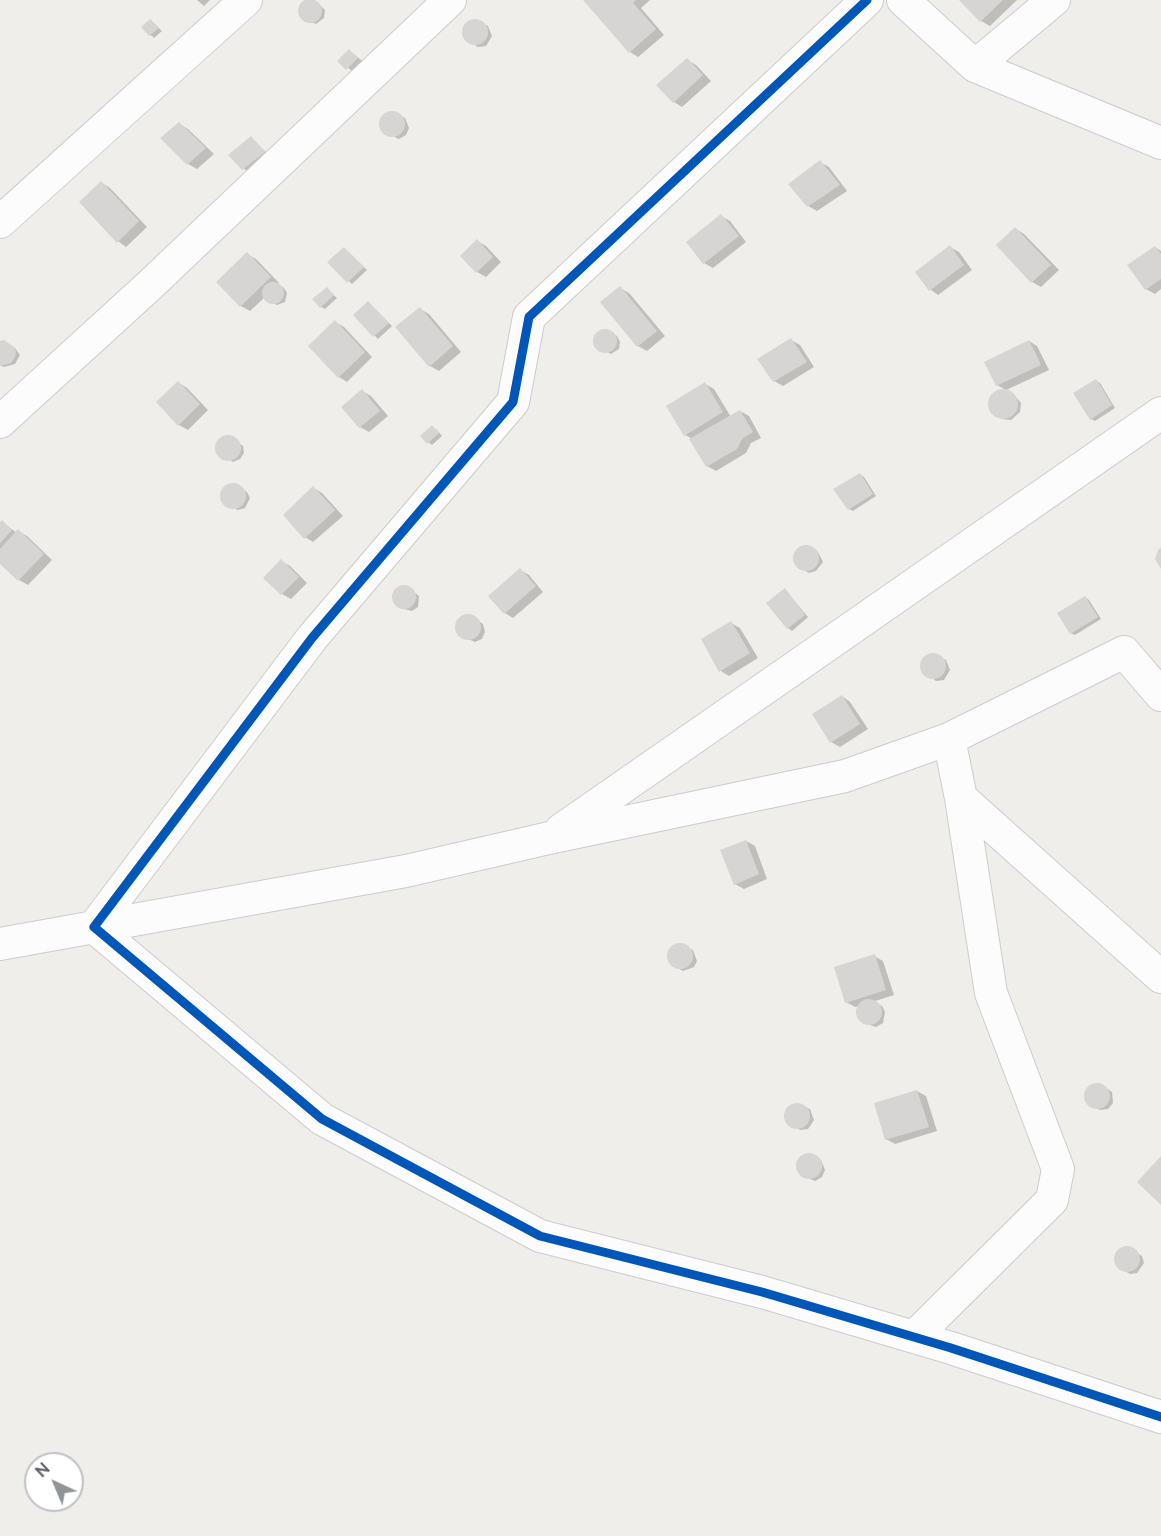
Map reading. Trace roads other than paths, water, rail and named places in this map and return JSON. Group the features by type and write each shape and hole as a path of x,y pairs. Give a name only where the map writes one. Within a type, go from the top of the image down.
{"street":[{"path":"0,222 246,0"},
{"path":"0,422 149,286 450,0"},
{"path":"94,927 312,638 513,402 529,317 867,0"},
{"path":"903,0 975,66 1161,143"},
{"path":"975,66 1054,0"},
{"path":"549,838 1161,413"},
{"path":"0,944 406,871 549,838 845,776 949,739 1124,652 1161,695"},
{"path":"914,1337 1052,1200 1058,1169 991,993 961,798 949,739"},
{"path":"961,798 1161,977"},
{"path":"94,927 322,1119 540,1236 762,1292 914,1337 1161,1417"}]}
